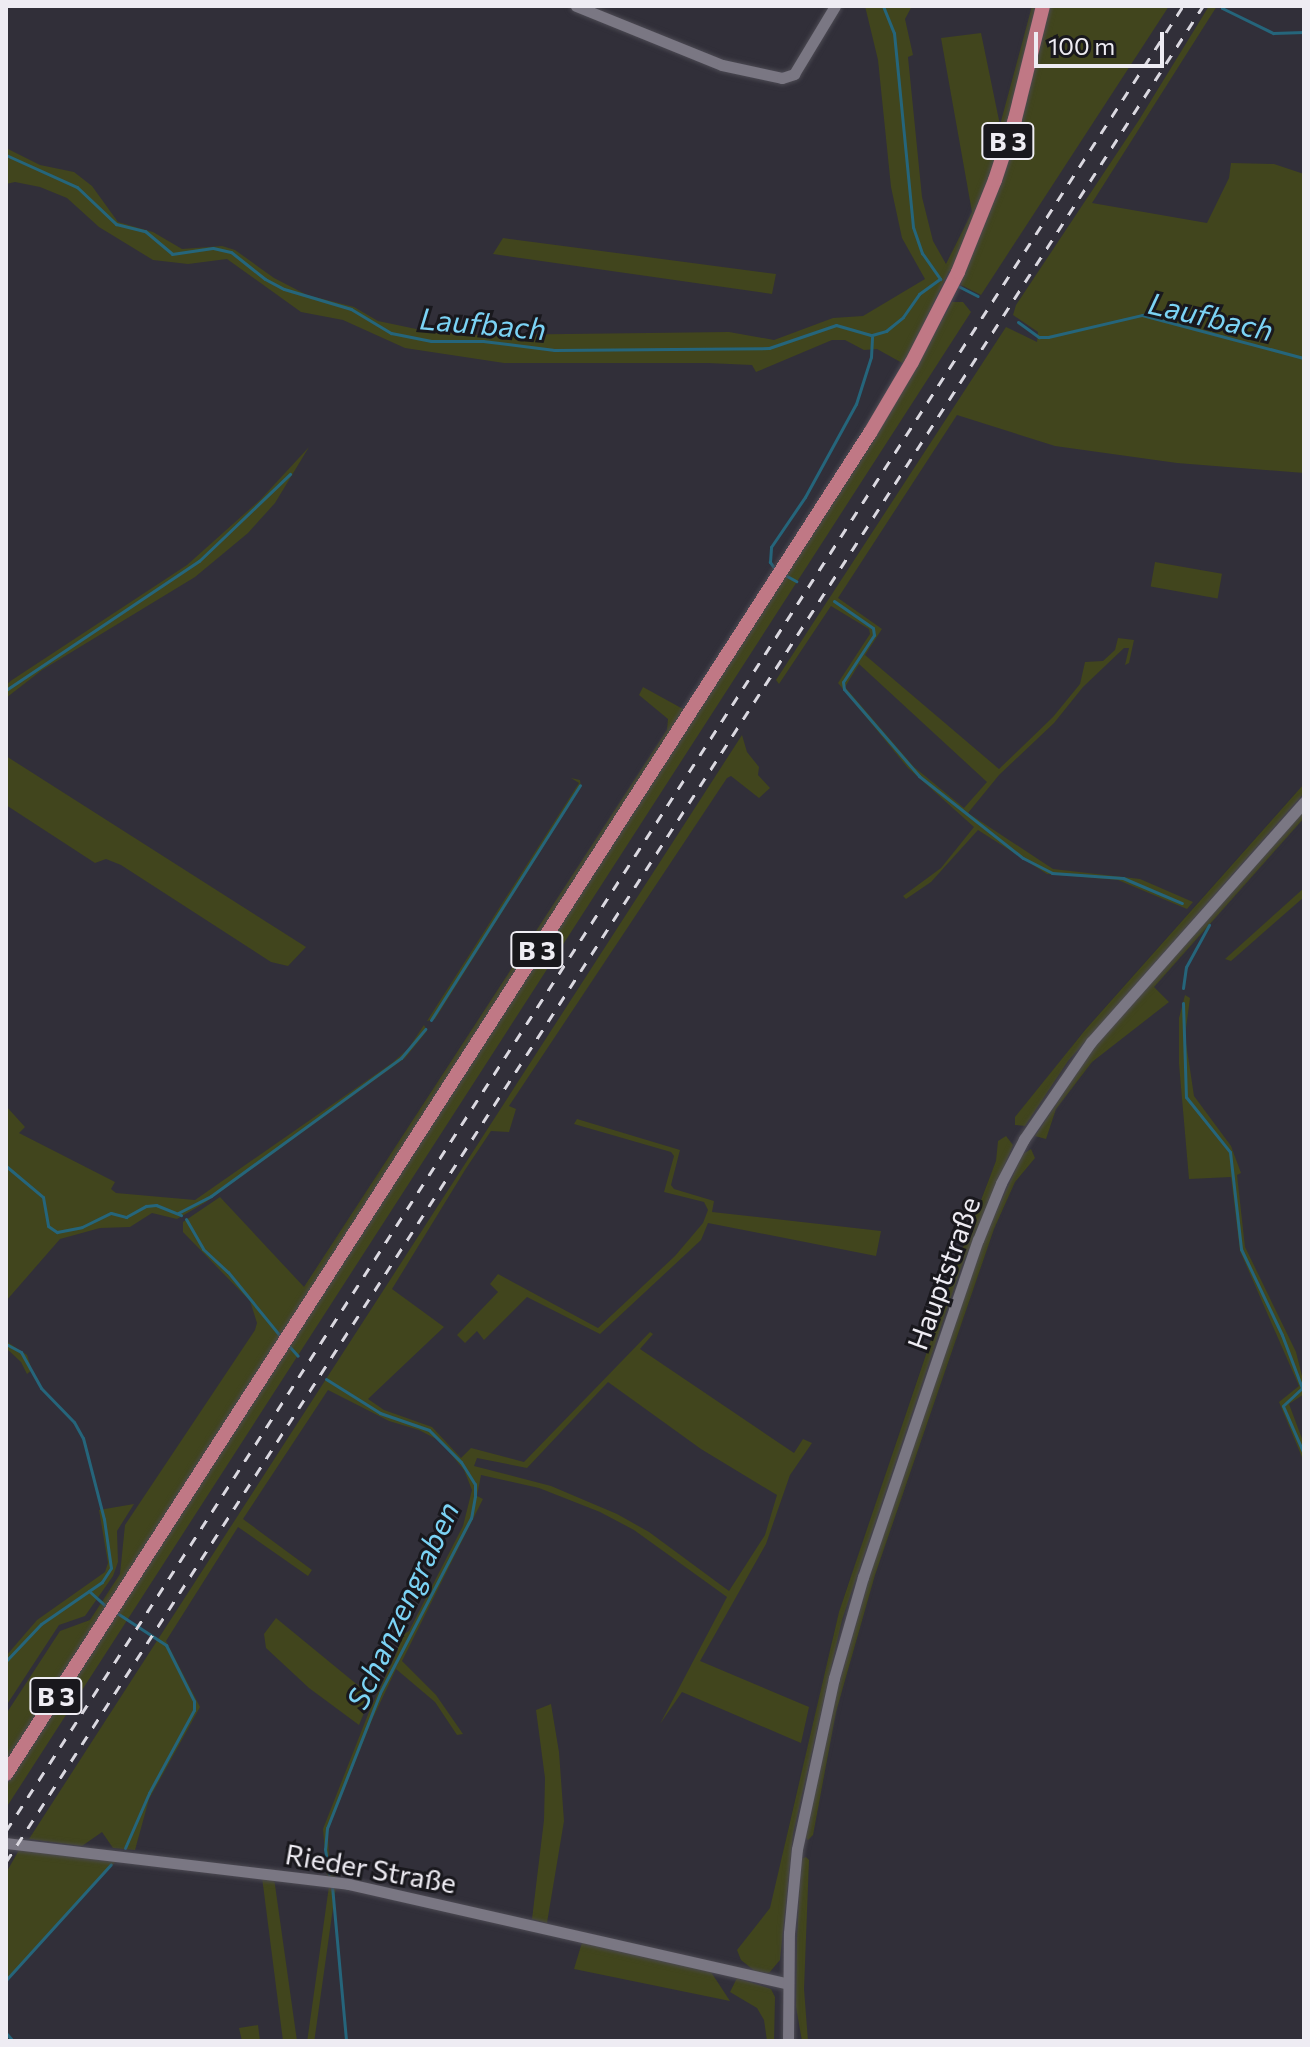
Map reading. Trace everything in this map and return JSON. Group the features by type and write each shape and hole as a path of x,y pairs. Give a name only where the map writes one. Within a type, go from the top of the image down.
{"main road":[{"name":"B 3","path":"6,1774 862,446 947,297 958,272 995,180 1015,119 1043,6"}],"street":[{"path":"576,6 722,65 782,78 794,74 835,6"},
{"name":"Hauptstraße","path":"788,2041 788,1984 797,1849 847,1629 978,1240 1001,1183 1024,1139 1091,1042 1304,802"},
{"name":"Rieder Straße","path":"6,1843 349,1884 788,1984"}],"green space":[{"path":"865,6 912,6 905,19 913,55 908,57 922,197 933,241 946,264 972,212 941,38 981,33 1000,125 1032,6 1037,6 1029,51 989,182 952,271 949,271 904,364 877,349 864,350 845,340 832,340 756,372 752,365 708,363 504,363 405,348 343,320 301,312 227,259 188,264 153,260 99,227 67,198 40,187 15,182 6,184 6,148 40,165 74,172 92,186 118,222 153,232 182,249 222,246 235,250 274,278 307,295 354,307 378,321 421,330 479,335 729,332 774,340 833,318 863,316 925,279 902,238 891,187 878,60"},
{"path":"1049,6 1169,6 981,295 961,285 962,277"},
{"path":"1209,6 1217,6 1092,203 1207,223 1229,178 1231,163 1274,164 1304,174 1304,473 1177,463 1055,446 957,415 838,598 882,629 865,655 999,769 1053,717 1080,684 1085,662 1103,661 1115,650 1118,638 1134,640 1129,663 1125,665 1129,648 1124,648 1083,687 1054,723 999,775 968,813 1053,869 1140,879 1193,902 1187,909 1118,880 1047,874 978,830 931,882 906,899 903,896 941,868 974,827 908,768 838,683 870,634 869,629 831,606 779,684 776,680 1006,327 1037,342 1038,332 1013,315 1016,305 1139,120","holes":["859,664 987,782 964,808 914,767 845,687"]},
{"path":"503,238 776,274 772,294 493,254"},
{"path":"952,302 963,302 971,312 6,1808 6,1786 919,361"},
{"path":"309,447 275,503 248,533 195,577 42,670 6,698 6,685 12,680 187,565 261,499"},
{"path":"1155,562 1222,574 1218,598 1151,587"},
{"path":"643,687 683,709 676,724 6,1763 6,1714 60,1631 90,1620 120,1574 125,1525 255,1330 257,1323 250,1301 183,1232 183,1222 220,1197 304,1287 667,730 668,719 639,695"},
{"path":"742,735 747,752 759,767 758,775 770,788 759,798 731,776 727,778 509,1106 516,1109 509,1132 491,1131 465,1170 392,1289 444,1327 368,1399 384,1410 432,1427 461,1458 471,1448 524,1462 650,1332 653,1334 640,1349 794,1453 803,1439 812,1443 790,1475 766,1544 700,1661 809,1707 801,1743 682,1692 660,1724 727,1597 634,1530 600,1512 539,1488 481,1475 477,1496 483,1499 402,1661 436,1695 463,1734 457,1735 435,1702 396,1669 328,1831 329,1863 337,1879 327,1877 323,1829 369,1712 398,1650 398,1638 409,1631 463,1526 472,1490 464,1470 440,1441 419,1430 389,1421 328,1390 243,1519 312,1570 308,1576 238,1527 166,1641 200,1707 149,1799 135,1850 113,1848 102,1832 82,1846 29,1839","holes":["608,1382 701,1449 777,1495 765,1535 729,1591 649,1532 617,1514 551,1486 474,1466 477,1458 527,1468"]},
{"path":"6,756 306,947 288,966 271,962 121,865 106,859 95,863 6,805"},
{"path":"571,778 580,780 581,787 435,1019 427,1021 579,783"},
{"path":"1304,784 1304,793 1068,1061 1025,1126 1015,1125 1015,1117 1086,1029"},
{"path":"1304,810 1304,818 1154,987 1169,1002 1092,1062 1056,1109 1046,1139 1035,1136 1094,1047"},
{"path":"1304,888 1304,897 1231,961 1225,959"},
{"path":"1185,995 1190,998 1185,1036 1194,1096 1231,1146 1241,1173 1237,1175 1245,1247 1296,1352 1304,1394 1289,1404 1304,1444 1304,1462 1279,1402 1299,1386 1240,1251 1231,1177 1189,1179 1179,1064 1179,1018"},
{"path":"424,1025 427,1031 405,1058 206,1202 177,1219 152,1213 130,1227 100,1228 60,1239 6,1301 6,1106 25,1127 19,1133 115,1182 111,1189 116,1193 195,1200 392,1063 408,1049"},
{"path":"577,1119 680,1150 671,1185 674,1189 714,1201 712,1212 881,1231 876,1256 708,1223 701,1240 600,1334 527,1297 484,1340 477,1331 465,1343 457,1335 498,1292 490,1284 498,1274 598,1328 675,1256 703,1223 708,1210 704,1202 664,1192 674,1156 671,1152 574,1124"},
{"path":"1006,1136 1013,1145 960,1271 842,1620 793,1834 780,1960 769,1973 756,1972 741,1960 737,1950 770,1908 839,1612 957,1263 996,1161 998,1141"},
{"path":"1031,1149 1035,1158 1015,1182 994,1229 875,1575 836,1712 813,1835 808,1840 805,1837 828,1723 877,1551 984,1238 1023,1154"},
{"path":"6,1341 27,1355 32,1370 27,1374 21,1362 6,1348"},
{"path":"134,1504 117,1531 118,1562 113,1576 85,1616 59,1625 6,1706 6,1656 37,1620 105,1572 108,1563 99,1510"},
{"path":"276,1618 371,1696 359,1725 309,1688 266,1648 264,1634"},
{"path":"551,1704 559,1752 564,1821 547,1923 532,1919 544,1820 545,1778 536,1710"},
{"path":"19,1850 117,1860 6,1982 6,1873"},
{"path":"806,1857 809,1860 804,1989 808,2041 802,2041 796,2007 797,1938 801,1859"},
{"path":"262,1877 274,1878 297,2041 283,2041"},
{"path":"329,1886 336,1887 314,2041 307,2040"},
{"path":"583,1939 709,1969 730,2001 574,1969"},
{"path":"737,1978 771,1989 775,1997 774,2041 767,2041 764,2020 757,2008 730,1992"},
{"path":"258,2025 260,2041 242,2041 239,2028"}],"waterway":[{"path":"883,6 894,33 913,227 922,253 940,279"},
{"path":"1222,8 1273,33 1304,32"},
{"name":"Laufbach","path":"6,155 77,187 116,224 145,231 172,254 213,248 231,252 265,279 284,289 351,309 391,333 431,341 483,341 554,350 769,348 836,325 872,335 886,331 903,317 919,294 940,279"},
{"name":"Laufbach","path":"958,286 978,296"},
{"name":"Laufbach","path":"1018,322 1039,337 1048,337 1142,315 1304,358"},
{"path":"775,569 770,562 771,547 805,497 856,404 871,357 872,337"},
{"path":"6,690 199,561 290,474"},
{"path":"785,575 796,581"},
{"path":"834,601 873,628 874,635 843,682 844,689 919,776 1023,858 1052,873 1123,878 1182,903"},
{"path":"431,1020 580,785"},
{"path":"1183,988 1186,967 1209,925"},
{"path":"1183,1003 1186,1097 1230,1152 1241,1249 1282,1335 1302,1388 1283,1406 1304,1454"},
{"path":"178,1213 211,1196 401,1058 425,1029"},
{"name":"Schanzengraben","path":"6,1166 43,1197 48,1226 57,1232 82,1227 111,1213 126,1217 146,1206 156,1205 181,1215"},
{"name":"Schanzengraben","path":"186,1219 203,1249 228,1272 281,1337"},
{"path":"6,1344 21,1352 41,1388 74,1422 83,1438 104,1519 111,1568 102,1582 41,1624 6,1661"},
{"name":"Schanzengraben","path":"289,1346 298,1356"},
{"name":"Schanzengraben","path":"326,1379 380,1413 429,1430 461,1462 475,1484 471,1518 380,1693 327,1828 325,1849 329,1874"},
{"path":"89,1591 107,1607"},
{"path":"117,1613 166,1645 194,1701 194,1710 149,1793 125,1848"},
{"path":"6,1980 111,1864"},
{"name":"Schanzengraben","path":"332,1886 346,2041"},
{"path":"6,2033 13,2041"}],"railway":[{"path":"6,1831 1183,6"},
{"path":"6,1862 1203,6"}]}
